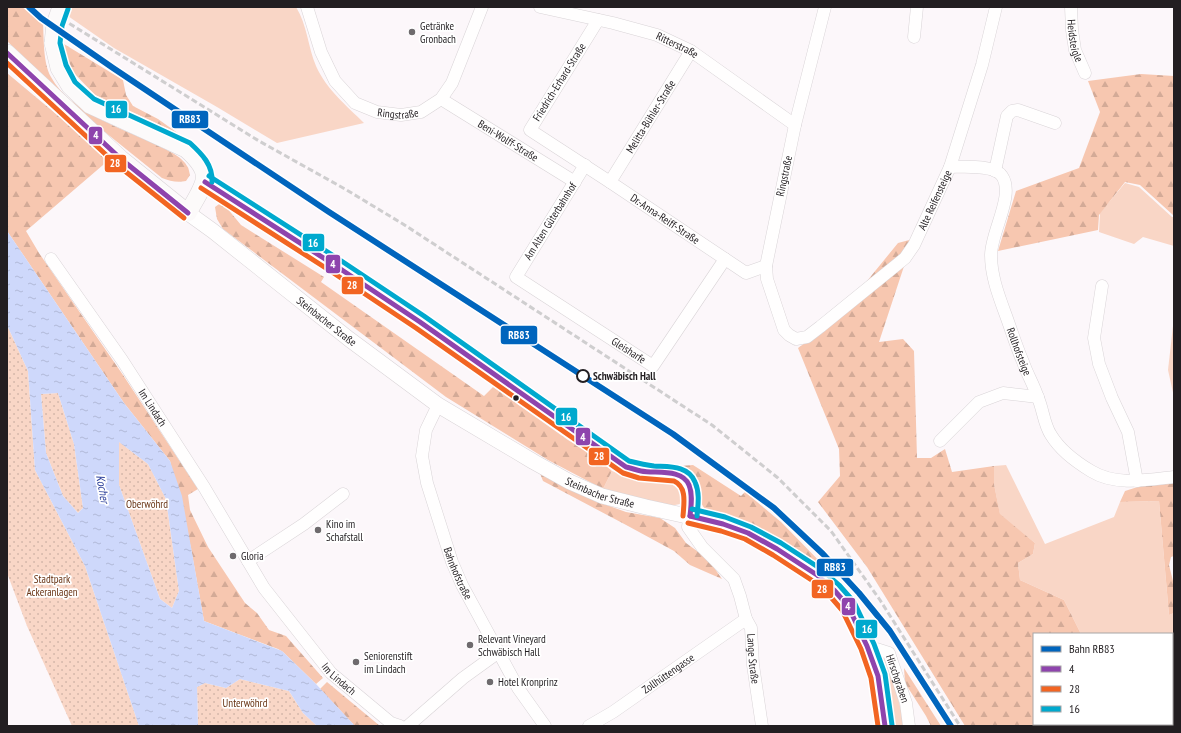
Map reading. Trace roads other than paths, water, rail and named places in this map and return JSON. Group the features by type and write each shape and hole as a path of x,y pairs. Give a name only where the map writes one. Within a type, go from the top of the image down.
{"main road":[{"path":"61,7 55,24 54,43 59,68 70,86 90,105 186,149 198,160 206,175 205,182 188,213"},
{"name":"Steinbacher Straße","path":"7,53 121,159 188,213"}],"street":[{"name":"Ringstraße","path":"306,9 321,52 335,81 355,103 377,112 401,115 421,112 441,99 452,83 482,7"},
{"name":"Ritterstraße","path":"540,7 657,35 691,52 795,125"},
{"name":"Ringstraße","path":"796,339 784,330 767,279 766,266 795,125 825,7"},
{"path":"914,37 917,7"},
{"name":"Alte Reifensteige","path":"796,339 807,337 905,258 914,245 950,167 982,65 996,7"},
{"name":"Heidsteigle","path":"1071,7 1075,50 1085,74"},
{"name":"Friedrich-Erhard-Straße","path":"585,165 530,130 598,20"},
{"name":"Melitta-Bühler-Straße","path":"610,182 691,52"},
{"name":"Beni-Wolff-Straße","path":"441,99 575,182"},
{"path":"950,167 983,168 995,171 1007,116 1012,111 1018,110 1055,123"},
{"name":"Dr.-Anna-Reiff-Straße","path":"585,165 746,273 766,266"},
{"name":"Am Alten Güterbahnhof","path":"516,277 585,165"},
{"name":"Rollhofsteige","path":"995,171 1001,174 1006,183 1004,202 995,233 991,254 995,287 1023,362 1038,397 1050,434 1063,450 1092,472 1106,478 1137,481 1174,477"},
{"path":"205,182 420,322 626,467 635,471 647,473 675,474 686,479 689,484 691,495 690,516"},
{"name":"Steinbacher Straße","path":"188,213 438,405 570,482 602,496 690,516"},
{"name":"Im Lindach","path":"51,259 122,360 204,487 264,588 331,673 391,723 400,726"},
{"name":"Gleisharfe","path":"516,277 653,366 725,259"},
{"path":"1102,286 1094,338 1096,351 1099,364 1112,398 1128,432 1137,481"},
{"path":"940,441 979,402 1003,393 1038,397"},
{"name":"Bahnhofstraße","path":"438,405 426,430 422,456 427,484 452,562 462,585 518,688 545,726"},
{"path":"248,561 304,524 343,494"},
{"name":"Lange Straße","path":"690,516 688,527 702,547 734,579 746,619 751,628 753,665 762,726"},
{"name":"Hirschgraben","path":"690,516 723,524 748,533 777,548 817,575 834,590 848,606 867,646 878,676 885,726"},
{"name":"Zollhüttengasse","path":"589,726 613,712 746,619"},
{"name":"Hirschgraben","path":"867,646 889,653 906,703 909,726"},
{"path":"408,726 462,678 499,652"}],"water":[{"name":"Kocher","path":"7,231 124,403 170,461 182,496 204,621 282,651 316,684 355,726 317,726 303,713 289,691 240,679 226,688 205,683 197,687 198,726 139,726 85,566 35,470 28,371 7,325","holes":["58,393 74,444 83,508 78,513 63,496 46,453 41,394","119,442 148,464 166,499 179,591 172,608 160,599 119,485"]}],"railway":[{"path":"54,14 259,141 345,189 403,224 712,425 778,478 831,531 880,600 960,726"}],"rail line":[{"name":"RB83","path":"29,7 41,18 113,68 329,212 673,434 774,508 823,554 859,593 890,631 951,726"}],"place":[{"name":"Getränke Gronbach","path":"412,32"},
{"name":"Schwäbisch Hall","path":"583,376"},
{"name":"Kino im Schafstall","path":"318,530"},
{"name":"Gloria","path":"233,556"},
{"name":"Relevant Vineyard Schwäbisch Hall","path":"470,645"},
{"name":"Seniorenstift im Lindach","path":"356,662"},
{"name":"Hotel Kronprinz","path":"490,682"}],"park label":[{"name":"Oberwöhrd","path":"147,504"},
{"name":"Stadtpark Ackeranlagen","path":"52,585"},
{"name":"Unterwöhrd","path":"245,703"}]}
